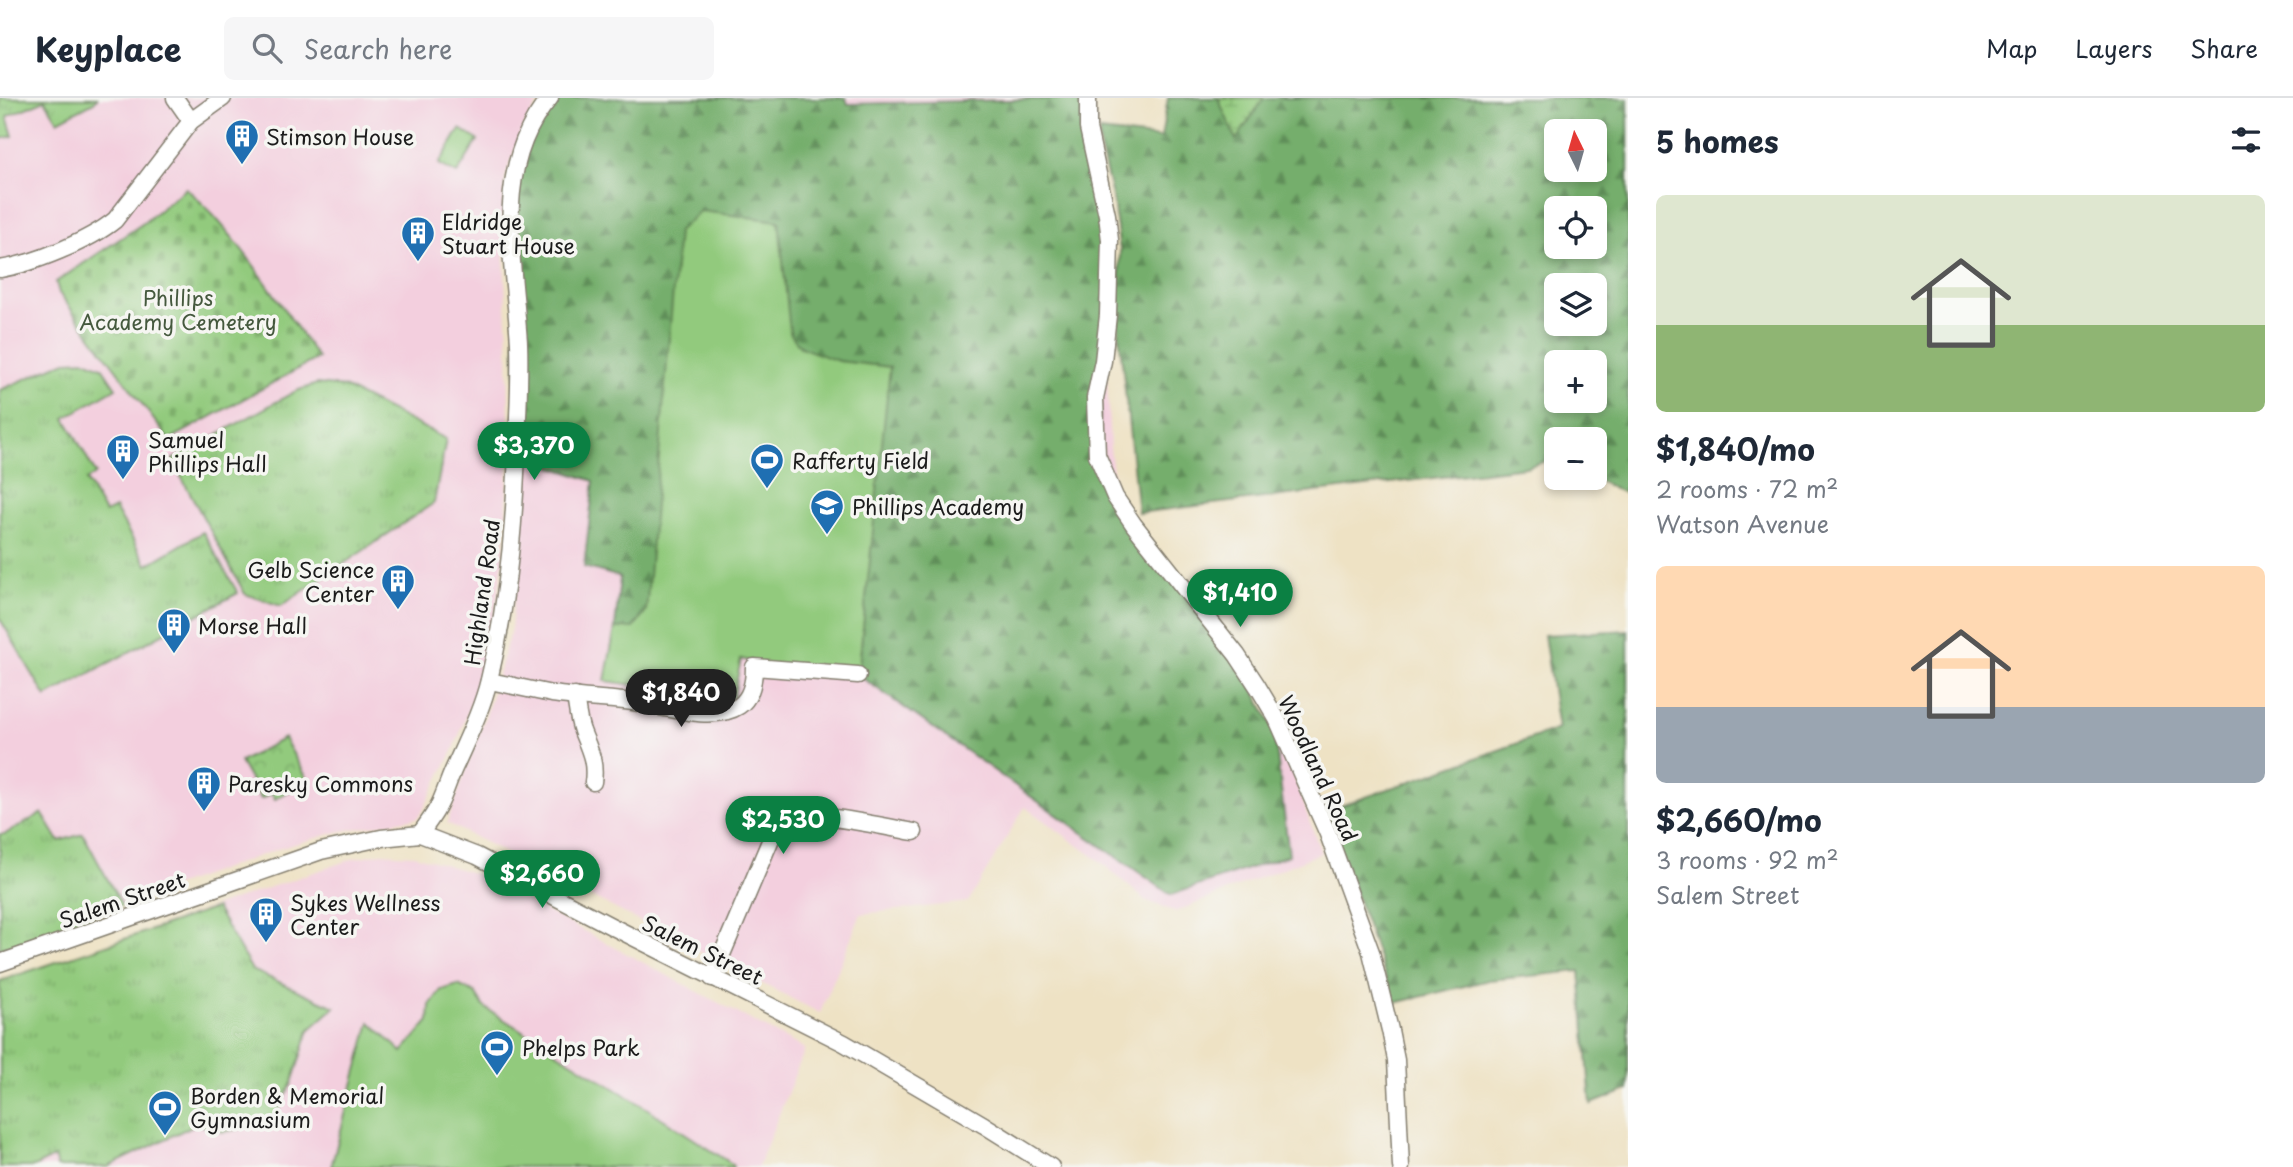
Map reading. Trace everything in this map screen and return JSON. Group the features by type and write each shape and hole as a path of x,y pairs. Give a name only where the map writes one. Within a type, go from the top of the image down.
{"street":[{"path":"175,98 191,121"},
{"path":"0,270 28,263 103,230 115,220 191,121 223,98"},
{"name":"Highland Road","path":"420,834 440,804 489,681 506,589 516,468 519,346 510,218 513,174 526,135 550,98"},
{"name":"Woodland Road","path":"1087,98 1088,128 1108,215 1110,240 1108,315 1103,361 1095,398 1097,455 1115,496 1134,525 1237,655 1271,708 1328,834 1371,951 1390,1030 1396,1060 1401,1167"},
{"path":"489,681 554,694 635,702 688,712 721,712 738,706 748,697 754,680 754,667 858,675"},
{"path":"575,696 581,728 595,767 593,782"},
{"path":"712,978 773,834 785,819 792,816 819,817 914,832"},
{"name":"Salem Street","path":"0,963 321,851 381,838 420,834 477,856 844,1043 1051,1167"}],"shaded area":[{"path":"0,98 541,98 523,128 505,177 503,237 509,435 507,499 503,563 490,644 454,749 422,812 417,818 337,832 281,848 0,949"},
{"name":"Phillips Academy","path":"560,98 1078,98 1077,116 1101,237 1110,447 1118,515 1292,771 1321,853 1175,912 1145,900 1101,862 1025,807 968,902 861,914 820,1013 447,823 487,712 511,629 527,481 527,424"},
{"path":"381,853 414,855 479,875 805,1049 758,1167 0,1167 0,981 352,859"}],"green space":[{"path":"0,98 97,98 58,121 45,100 7,116 13,136 0,139"},
{"name":"Phillips Academy","path":"552,98 846,98 848,104 1088,98 1110,255 1097,455 1115,497 1237,655 1274,730 1289,855 1171,895 858,675 889,367 850,363 810,352 792,336 786,309 646,612 633,628 615,628 620,577 584,567 594,481 517,455 513,174"},
{"path":"1168,98 1628,98 1628,495 1607,485 1607,427 1544,427 1544,462 1526,467 1138,513 1118,324 1120,250 1099,131 1161,138"},
{"path":"1218,98 1264,98 1236,140"},
{"path":"460,129 478,140 457,174 439,164"},
{"name":"Phillips Academy Cemetery","path":"186,188 240,247 318,358 169,440 59,293 56,282 142,224"},
{"name":"Rafferty Field","path":"700,211 779,221 790,333 800,347 838,361 890,367 858,675 781,669 741,659 733,699 605,681 615,628 633,628 646,612 678,231"},
{"path":"86,360 102,367 116,388 65,418 96,474 86,480 105,513 115,508 147,565 203,532 238,593 46,697 0,619 0,390 66,361"},
{"path":"317,384 344,387 446,439 434,503 281,606 245,594 172,460 296,391"},
{"path":"1628,630 1628,1090 1591,1104 1580,971 1489,980 1395,1003 1326,811 1558,729 1544,635"},
{"path":"284,738 308,780 275,799 272,793 261,799 240,762"},
{"path":"42,813 59,841 83,834 122,906 0,949 0,834 5,834"},
{"path":"216,908 252,970 335,1007 309,1030 292,1083 273,1122 223,1132 196,1124 108,1167 57,1167 54,1157 34,1167 0,1167 0,981"},
{"name":"Phelps Park","path":"458,985 475,993 484,1007 651,1111 733,1167 331,1167 370,1022 402,1052 429,1021 430,1005 441,990"}],"place":[{"name":"Stimson House","path":"242,166"},
{"name":"Eldridge Stuart House","path":"418,263"},
{"name":"Samuel Phillips Hall","path":"123,481"},
{"name":"Rafferty Field","path":"767,490"},
{"name":"Phillips Academy","path":"827,536"},
{"name":"Gelb Science Center","path":"398,611"},
{"name":"Morse Hall","path":"174,655"},
{"name":"Paresky Commons","path":"204,813"},
{"name":"Sykes Wellness Center","path":"266,944"},
{"name":"Phelps Park","path":"497,1077"},
{"name":"Borden & Memorial Gymnasium","path":"165,1137"}]}
